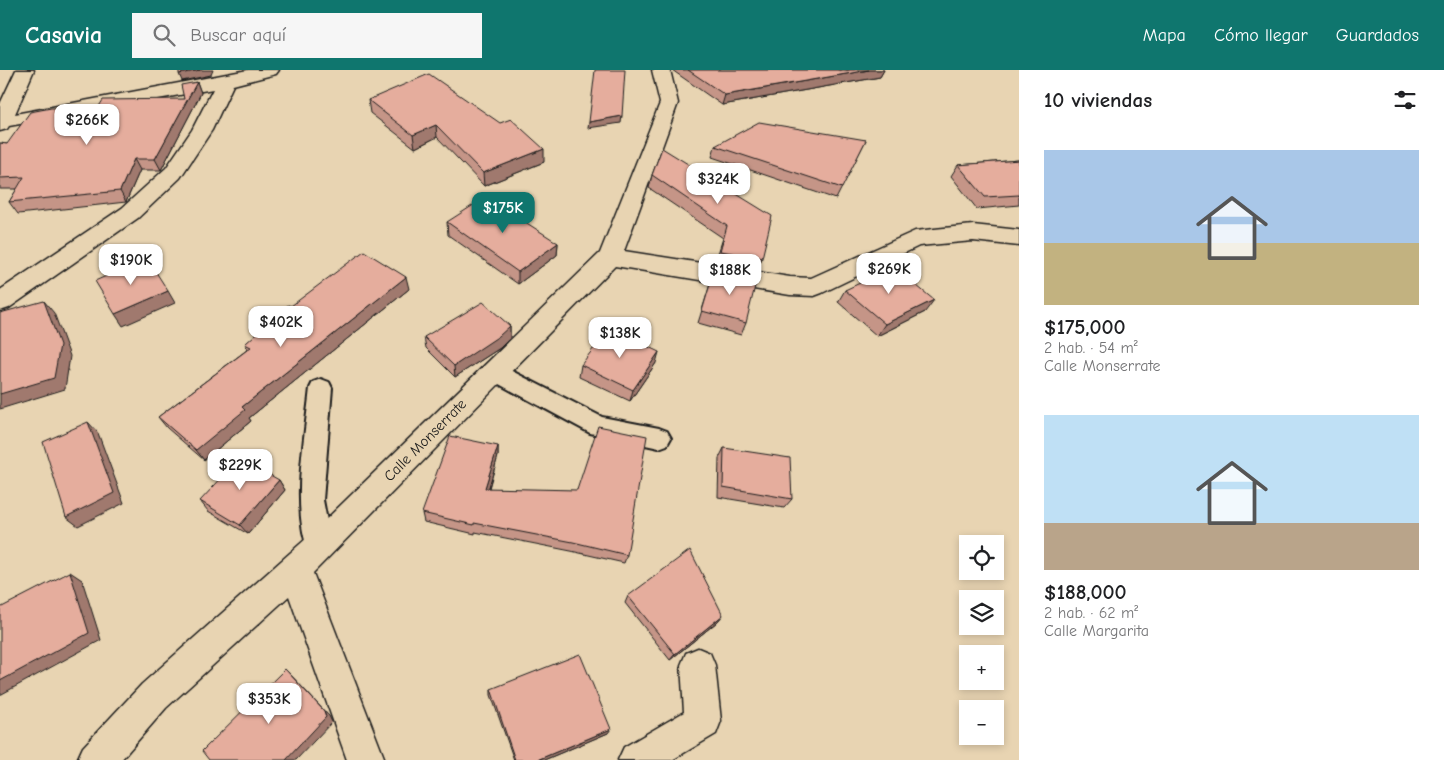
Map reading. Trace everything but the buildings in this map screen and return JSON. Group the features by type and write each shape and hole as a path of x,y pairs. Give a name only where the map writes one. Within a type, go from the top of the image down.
{"street":[{"path":"1,123 25,70"},
{"path":"1,123 270,70"},
{"name":"Calle Monserrate","path":"96,760 154,696 319,547 610,257 669,103 661,70"},
{"path":"0,302 130,213 173,173 202,130 226,80"},
{"path":"610,257 790,286 814,287 915,239 973,233 1016,244"},
{"path":"295,570 366,760"},
{"path":"637,760 703,722 698,664"}],"lane":[{"path":"494,371 598,426 659,438"},
{"path":"319,547 311,500 321,388"}]}
